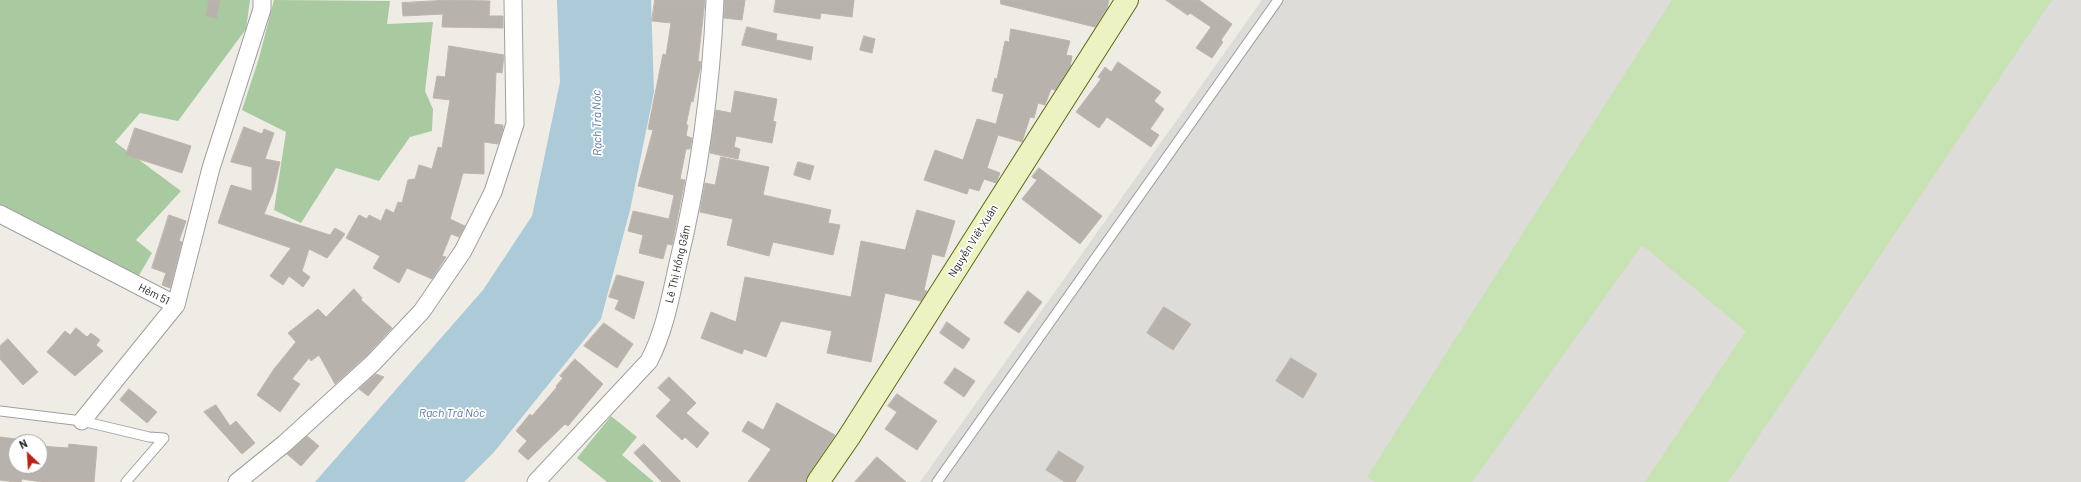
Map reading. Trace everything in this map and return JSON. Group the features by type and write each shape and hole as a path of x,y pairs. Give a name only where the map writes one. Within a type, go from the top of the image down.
{"street":[{"path":"176,305 211,168 262,9 262,0"},
{"path":"237,482 284,444 373,363 422,311 464,251 493,192 515,124 513,0"},
{"name":"Lê Thị Hồng Gấm","path":"536,482 649,361 660,340 691,209 699,165 708,92 715,0"},
{"name":"Nguyễn Viết Xuân","path":"818,482 849,437 1127,0"},
{"name":"Hẻm 51","path":"0,214 176,305 82,421"}],"lane":[{"path":"937,482 1278,0"},
{"path":"0,411 82,421 149,437 164,438 126,482"}],"shaded area":[{"path":"1262,0 2081,0 2081,482 920,482"}],"green space":[{"path":"0,0 250,0 246,29 178,121 140,113 115,142 181,191 136,240 152,253 138,277 0,205"},
{"path":"274,0 390,1 387,24 433,22 425,91 433,109 432,131 410,137 379,181 336,168 301,223 274,210 286,132 242,110 259,58"},
{"path":"1672,0 2052,0 1728,482 1645,482 1746,331 1642,245 1472,482 1375,482 1367,477"},
{"path":"611,416 637,437 622,455 654,482 607,482 577,458"}],"water":[{"name":"Rạch Trà Nóc","path":"557,0 651,0 654,92 630,210 601,319 494,452 464,482 315,482 483,290 532,216 560,82"}],"building":[{"path":"209,0 220,0 217,18 206,16"},
{"path":"450,0 490,1 489,16 503,16 503,28 442,27 443,14 403,16 402,3"},
{"path":"655,0 705,0 698,61 701,62 700,69 693,102 691,101 686,125 688,125 686,136 692,138 690,149 686,149 680,179 685,180 672,245 667,244 663,259 639,253 643,235 628,231 633,211 669,219 674,195 638,186 653,130 648,129 663,54 666,55 671,23 652,21"},
{"path":"725,0 745,0 742,20 724,18"},
{"path":"776,0 854,0 852,17 821,13 820,19 774,12"},
{"path":"1001,0 1109,0 1107,8 1095,27 1001,4"},
{"path":"1166,0 1199,0 1232,24 1221,40 1223,42 1212,58 1196,48 1211,27 1190,13 1188,15"},
{"path":"747,27 777,34 776,40 813,47 811,60 742,45"},
{"path":"1011,29 1070,41 1066,55 1072,56 1070,67 1055,90 1051,89 1045,105 1038,103 1034,118 1030,117 1022,142 998,135 987,168 1000,173 996,183 984,179 979,191 969,188 967,194 924,180 935,150 963,160 977,119 996,124 1004,94 992,91 995,78 997,79 1005,41 1009,42"},
{"path":"864,36 875,39 872,53 860,50"},
{"path":"449,46 504,55 502,73 496,72 494,124 503,125 503,130 498,144 484,142 484,174 463,173 450,219 465,226 459,237 451,234 442,256 446,257 432,279 407,268 399,283 373,268 380,256 346,238 359,215 367,219 369,215 381,221 386,209 394,213 398,202 402,203 408,180 415,179 419,165 432,169 438,147 442,148 450,100 433,98 437,76 445,77"},
{"path":"1118,62 1161,92 1154,101 1164,109 1150,129 1159,135 1151,147 1107,117 1099,128 1076,112 1101,79 1098,77 1105,67 1111,72"},
{"path":"735,91 777,99 773,121 776,122 772,143 736,136 734,147 740,149 738,159 710,153 716,110 731,113"},
{"path":"244,127 262,134 264,129 274,133 265,159 280,162 273,192 264,214 330,235 335,228 345,234 327,258 309,249 302,271 310,277 303,287 289,276 283,285 270,276 291,248 218,223 231,185 252,191 252,167 231,162"},
{"path":"135,128 191,146 182,173 126,155"},
{"path":"721,157 769,167 763,195 831,210 828,223 840,225 833,255 773,242 769,256 727,245 733,219 700,212 705,183 715,185"},
{"path":"798,162 814,166 810,180 794,175"},
{"path":"1039,168 1102,216 1080,244 1022,199 1037,180 1032,177"},
{"path":"917,210 955,221 944,257 932,254 924,290 927,291 921,301 885,293 871,362 827,353 832,331 781,321 766,357 744,349 742,354 701,338 711,312 736,322 745,277 851,297 861,241 905,250"},
{"path":"169,215 186,221 179,241 182,242 170,288 162,285 166,273 152,268"},
{"path":"617,275 644,282 634,319 615,309 619,300 609,297"},
{"path":"354,289 362,298 361,300 392,328 366,356 335,384 319,355 311,361 309,358 292,379 300,384 280,412 257,395 274,369 296,342 288,333 318,309 326,317"},
{"path":"1028,291 1042,302 1019,333 1004,323"},
{"path":"1164,307 1191,324 1173,350 1147,333"},
{"path":"947,322 970,339 963,349 940,333"},
{"path":"604,323 633,344 617,368 584,346"},
{"path":"76,328 87,337 91,333 100,340 96,345 103,351 75,376 47,352 65,331 70,335"},
{"path":"8,339 38,372 23,385 0,359 0,346"},
{"path":"1291,358 1317,374 1303,398 1276,381"},
{"path":"575,359 603,384 568,426 565,424 528,460 518,451 527,441 516,431 530,414 532,416 557,387 556,386 563,378 560,376"},
{"path":"955,368 975,381 964,397 944,383"},
{"path":"376,374 384,377 368,396 359,389"},
{"path":"669,377 696,403 686,413 709,433 697,448 685,437 682,440 656,416 671,400 658,388"},
{"path":"129,389 157,412 147,423 120,400"},
{"path":"897,394 937,421 917,450 885,429 897,412 888,406"},
{"path":"777,403 835,435 808,475 806,482 748,482 771,449 742,431 748,421 763,430"},
{"path":"216,405 230,426 236,421 255,443 242,454 204,412"},
{"path":"307,436 319,446 301,466 287,454"},
{"path":"0,437 8,438 8,474 48,474 48,447 68,448 69,444 97,447 94,482 42,482 22,479 21,482 15,482 0,480"},
{"path":"644,444 681,482 662,482 634,453"},
{"path":"1059,451 1084,467 1075,482 1065,482 1046,470"},
{"path":"877,457 906,482 855,482"}]}
